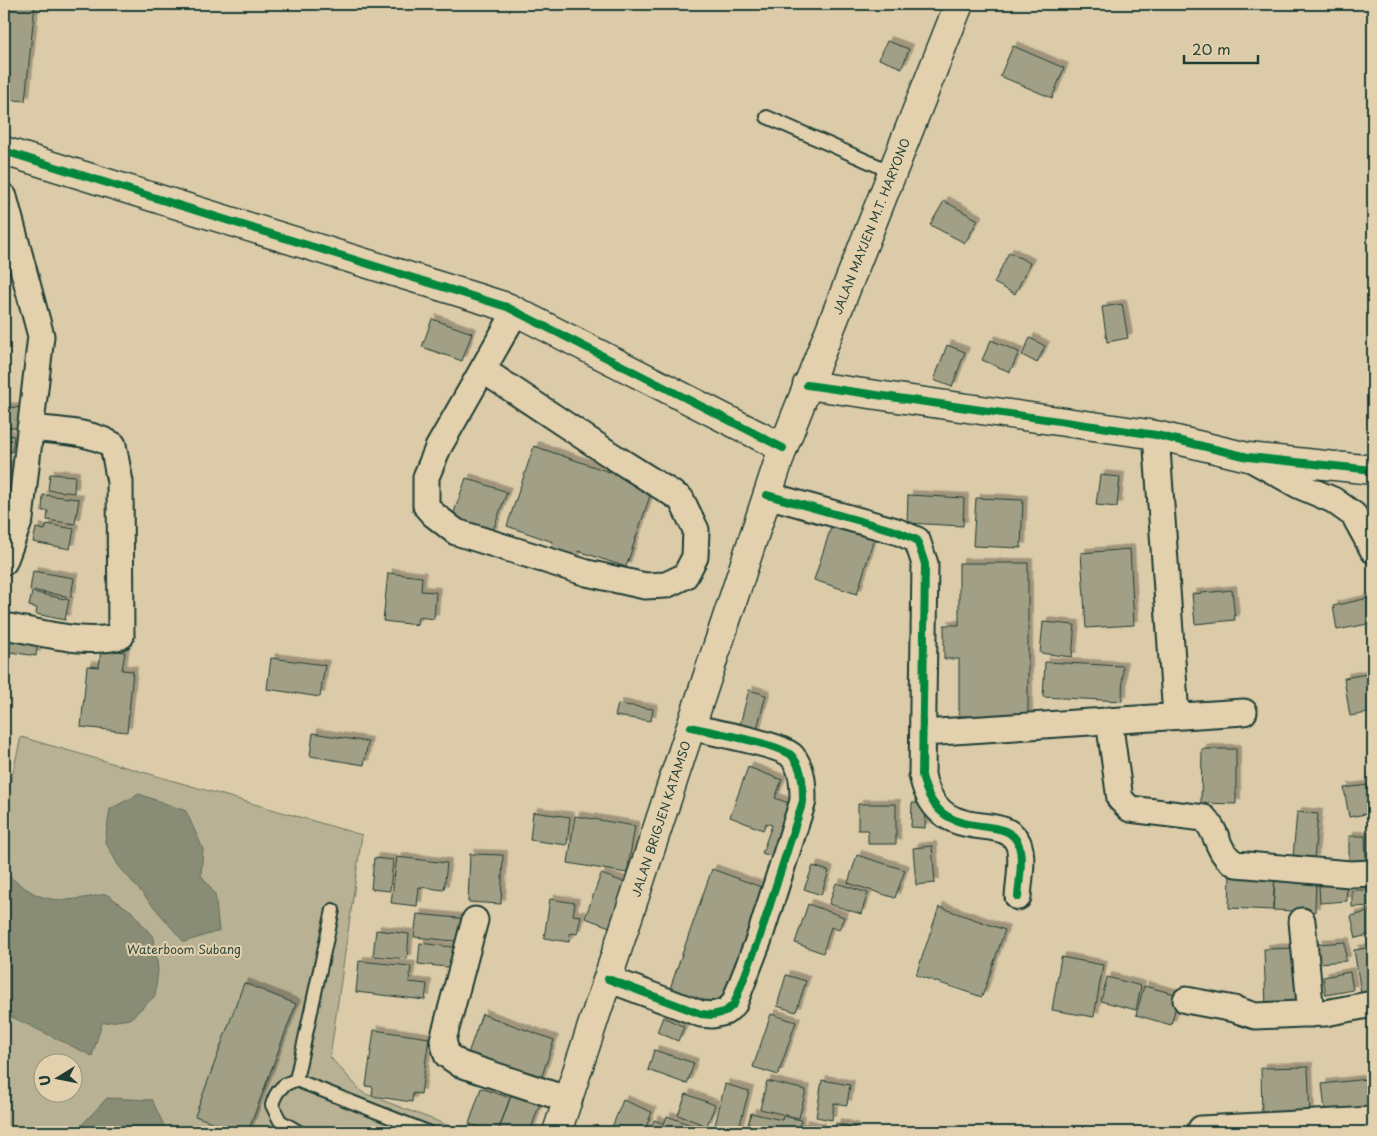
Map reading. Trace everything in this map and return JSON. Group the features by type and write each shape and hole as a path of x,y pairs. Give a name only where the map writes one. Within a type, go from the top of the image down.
{"street":[{"name":"JALAN MAYJEN M.T. HARYONO","path":"783,448 958,4"},
{"path":"4,151 516,311 783,448"},
{"path":"4,197 41,336 20,519 4,562"},
{"path":"483,370 681,499 696,530 695,557 685,576 666,585 645,586 587,573 456,532 432,514 426,506 426,477 438,448 516,311"},
{"path":"807,385 1156,435 1248,457 1373,470"},
{"path":"4,626 84,639 108,639 121,636 120,482 113,445 102,438 30,428"},
{"path":"1156,435 1176,716"},
{"name":"JALAN BRIGJEN KATAMSO","path":"561,1131 569,1100 608,980 783,448"},
{"path":"1248,457 1300,486 1333,500 1354,514 1373,550"},
{"path":"767,495 896,531 917,540 925,564 922,775 926,793 935,807 947,818 968,824 992,827 1008,833 1018,842 1020,852 1018,897"},
{"path":"923,733 1244,712"},
{"path":"1109,720 1120,799 1130,809 1204,818 1211,825 1224,855 1236,864 1350,874 1373,873"},
{"path":"608,980 701,1014 712,1015 725,1012 734,1004 759,940 803,801 803,780 797,764 785,750 691,727"},
{"path":"475,920 443,1040 444,1049 452,1060 460,1064 569,1100"},
{"path":"1302,921 1311,1014"},
{"path":"1186,1000 1234,1009 1255,1016 1311,1014 1373,1004"},
{"path":"1201,1129 1373,1120"}],"lane":[{"path":"767,117 892,172"},
{"path":"296,1080 332,910"},
{"path":"299,1132 280,1121 272,1105 275,1094 282,1086 296,1080 428,1132"}],"green space":[{"name":"Waterboom Subang","path":"21,737 362,835 330,1057 363,1093 466,1132 4,1132 4,810"}],"shaded area":[{"path":"139,794 186,811 203,849 201,875 215,894 219,931 184,942 118,865 105,841 110,809"},
{"path":"4,872 30,891 52,899 75,899 106,894 131,911 154,938 158,970 155,996 130,1019 102,1023 92,1056 4,1013"},
{"path":"107,1098 152,1100 167,1132 77,1132"}],"building":[{"path":"4,4 35,4 25,101 4,99"},
{"path":"887,41 909,49 902,68 879,59"},
{"path":"1013,46 1064,68 1052,98 1000,76"},
{"path":"944,201 978,220 965,243 930,225"},
{"path":"1009,252 1030,263 1015,294 994,283"},
{"path":"1122,304 1128,338 1107,342 1102,307"},
{"path":"432,319 472,333 462,361 422,347"},
{"path":"1030,338 1045,346 1037,363 1022,355"},
{"path":"991,340 1019,352 1010,372 982,360"},
{"path":"947,345 965,352 952,387 934,380"},
{"path":"4,407 25,408 23,429 4,427"},
{"path":"4,434 14,436 12,452 4,451"},
{"path":"534,446 653,487 626,567 578,551 575,562 550,553 553,542 507,526"},
{"path":"4,465 8,466 5,484 4,484"},
{"path":"50,474 75,476 74,493 48,490"},
{"path":"1100,475 1120,477 1117,507 1096,505"},
{"path":"466,478 507,492 492,533 452,518"},
{"path":"43,495 79,499 75,524 47,520 48,511 42,511"},
{"path":"908,495 964,498 963,526 907,523"},
{"path":"976,498 1023,500 1021,548 973,546"},
{"path":"833,521 875,535 857,594 814,580"},
{"path":"47,524 74,529 70,549 33,542 36,528 45,530"},
{"path":"1130,549 1134,625 1086,628 1081,553"},
{"path":"959,563 1028,563 1028,716 959,716 959,659 944,659 944,625 959,625"},
{"path":"33,571 74,578 71,597 30,590"},
{"path":"388,573 422,577 421,591 436,592 434,619 418,617 417,625 383,621"},
{"path":"1232,590 1235,620 1195,624 1192,594"},
{"path":"32,592 69,600 65,620 36,614 37,608 29,606"},
{"path":"1373,597 1373,623 1337,630 1333,606"},
{"path":"1043,622 1075,625 1072,657 1040,653"},
{"path":"6,630 39,635 36,656 4,651"},
{"path":"101,649 125,652 122,670 133,671 127,732 81,727 87,666 99,667"},
{"path":"271,658 325,665 320,697 267,689"},
{"path":"1045,662 1123,666 1122,701 1043,697"},
{"path":"1373,673 1373,712 1350,716 1344,678"},
{"path":"749,690 766,695 756,732 739,728"},
{"path":"618,704 653,709 651,721 615,716"},
{"path":"313,733 368,742 364,765 310,756"},
{"path":"1202,749 1236,749 1236,804 1201,803"},
{"path":"748,767 782,780 775,798 799,807 779,859 762,853 772,825 766,823 763,830 730,817"},
{"path":"1373,784 1373,813 1372,813 1368,785"},
{"path":"1368,785 1372,813 1349,817 1344,788"},
{"path":"912,803 926,804 925,828 911,827"},
{"path":"858,804 896,804 896,844 868,844 868,830 858,830"},
{"path":"533,812 570,817 567,845 530,840"},
{"path":"1297,812 1318,814 1314,860 1293,857"},
{"path":"575,816 635,826 627,873 568,863"},
{"path":"1349,836 1365,836 1366,868 1349,868"},
{"path":"1373,839 1373,863 1372,863"},
{"path":"932,846 935,883 916,885 913,848"},
{"path":"470,854 503,855 501,904 468,902"},
{"path":"857,855 905,870 895,898 848,883"},
{"path":"397,857 447,863 444,890 419,887 417,906 391,903"},
{"path":"374,858 393,860 390,891 371,889"},
{"path":"813,866 829,871 821,895 804,889"},
{"path":"712,869 764,888 720,1012 668,994"},
{"path":"601,874 633,885 618,930 585,918"},
{"path":"1230,874 1275,876 1273,910 1229,908"},
{"path":"1275,876 1316,877 1315,912 1273,910"},
{"path":"836,883 868,893 861,914 829,904"},
{"path":"1346,884 1347,901 1320,903 1319,886"},
{"path":"1352,890 1373,890 1373,906 1352,907"},
{"path":"550,899 575,903 573,915 581,916 577,934 570,933 569,942 544,938"},
{"path":"808,904 844,917 839,930 831,927 823,953 795,943"},
{"path":"939,907 1005,930 982,997 916,975"},
{"path":"1373,911 1373,934 1356,938 1351,916"},
{"path":"417,914 467,919 465,942 414,937"},
{"path":"376,930 409,934 407,959 373,956"},
{"path":"1345,942 1346,961 1319,963 1318,944"},
{"path":"420,943 459,948 457,968 418,964"},
{"path":"1373,947 1373,991 1361,993 1354,950"},
{"path":"1303,948 1305,1008 1266,1009 1264,949"},
{"path":"1061,957 1103,965 1094,1017 1052,1010"},
{"path":"359,961 411,966 409,982 427,984 425,1000 356,992"},
{"path":"1350,972 1353,990 1326,995 1323,977"},
{"path":"786,975 806,981 796,1012 777,1006"},
{"path":"1107,977 1141,986 1136,1010 1101,1001"},
{"path":"244,983 296,1004 248,1132 239,1132 195,1116"},
{"path":"1144,986 1179,995 1171,1025 1136,1015"},
{"path":"1373,1013 1373,1037 1367,1015"},
{"path":"482,1014 554,1040 539,1085 466,1059"},
{"path":"771,1014 796,1022 778,1075 753,1067"},
{"path":"663,1017 684,1027 678,1041 657,1032"},
{"path":"374,1030 429,1038 421,1094 413,1093 412,1102 372,1096 373,1087 366,1086"},
{"path":"654,1050 694,1063 687,1084 648,1070"},
{"path":"1308,1067 1310,1118 1262,1120 1261,1068"},
{"path":"1373,1071 1373,1090 1370,1072"},
{"path":"1367,1079 1371,1113 1326,1119 1322,1084"},
{"path":"822,1080 850,1085 847,1105 834,1103 832,1120 816,1117"},
{"path":"767,1081 806,1090 799,1118 760,1109"},
{"path":"725,1084 749,1091 738,1132 714,1129"},
{"path":"514,1087 542,1097 530,1132 498,1132"},
{"path":"481,1088 510,1098 498,1132 469,1124"},
{"path":"686,1094 715,1105 707,1126 678,1115"},
{"path":"623,1100 652,1112 644,1132 610,1132"},
{"path":"751,1113 782,1120 783,1116 801,1120 798,1132 746,1132"},
{"path":"667,1116 707,1131 649,1132 654,1120 664,1124"},
{"path":"836,1123 855,1128 854,1132 834,1132"},
{"path":"803,1124 821,1128 821,1132 801,1132"}],"cycle path":[{"path":"4,151 507,307 783,448"},
{"path":"807,385 1156,435 1248,457 1373,470"},
{"path":"767,495 896,531 917,540 925,564 922,775 930,798 942,812 955,820 999,829 1010,834 1018,843 1021,862 1018,897"},
{"path":"608,979 701,1014 712,1015 725,1012 734,1004 759,939 803,801 800,772 792,756 774,747 691,727"}]}
